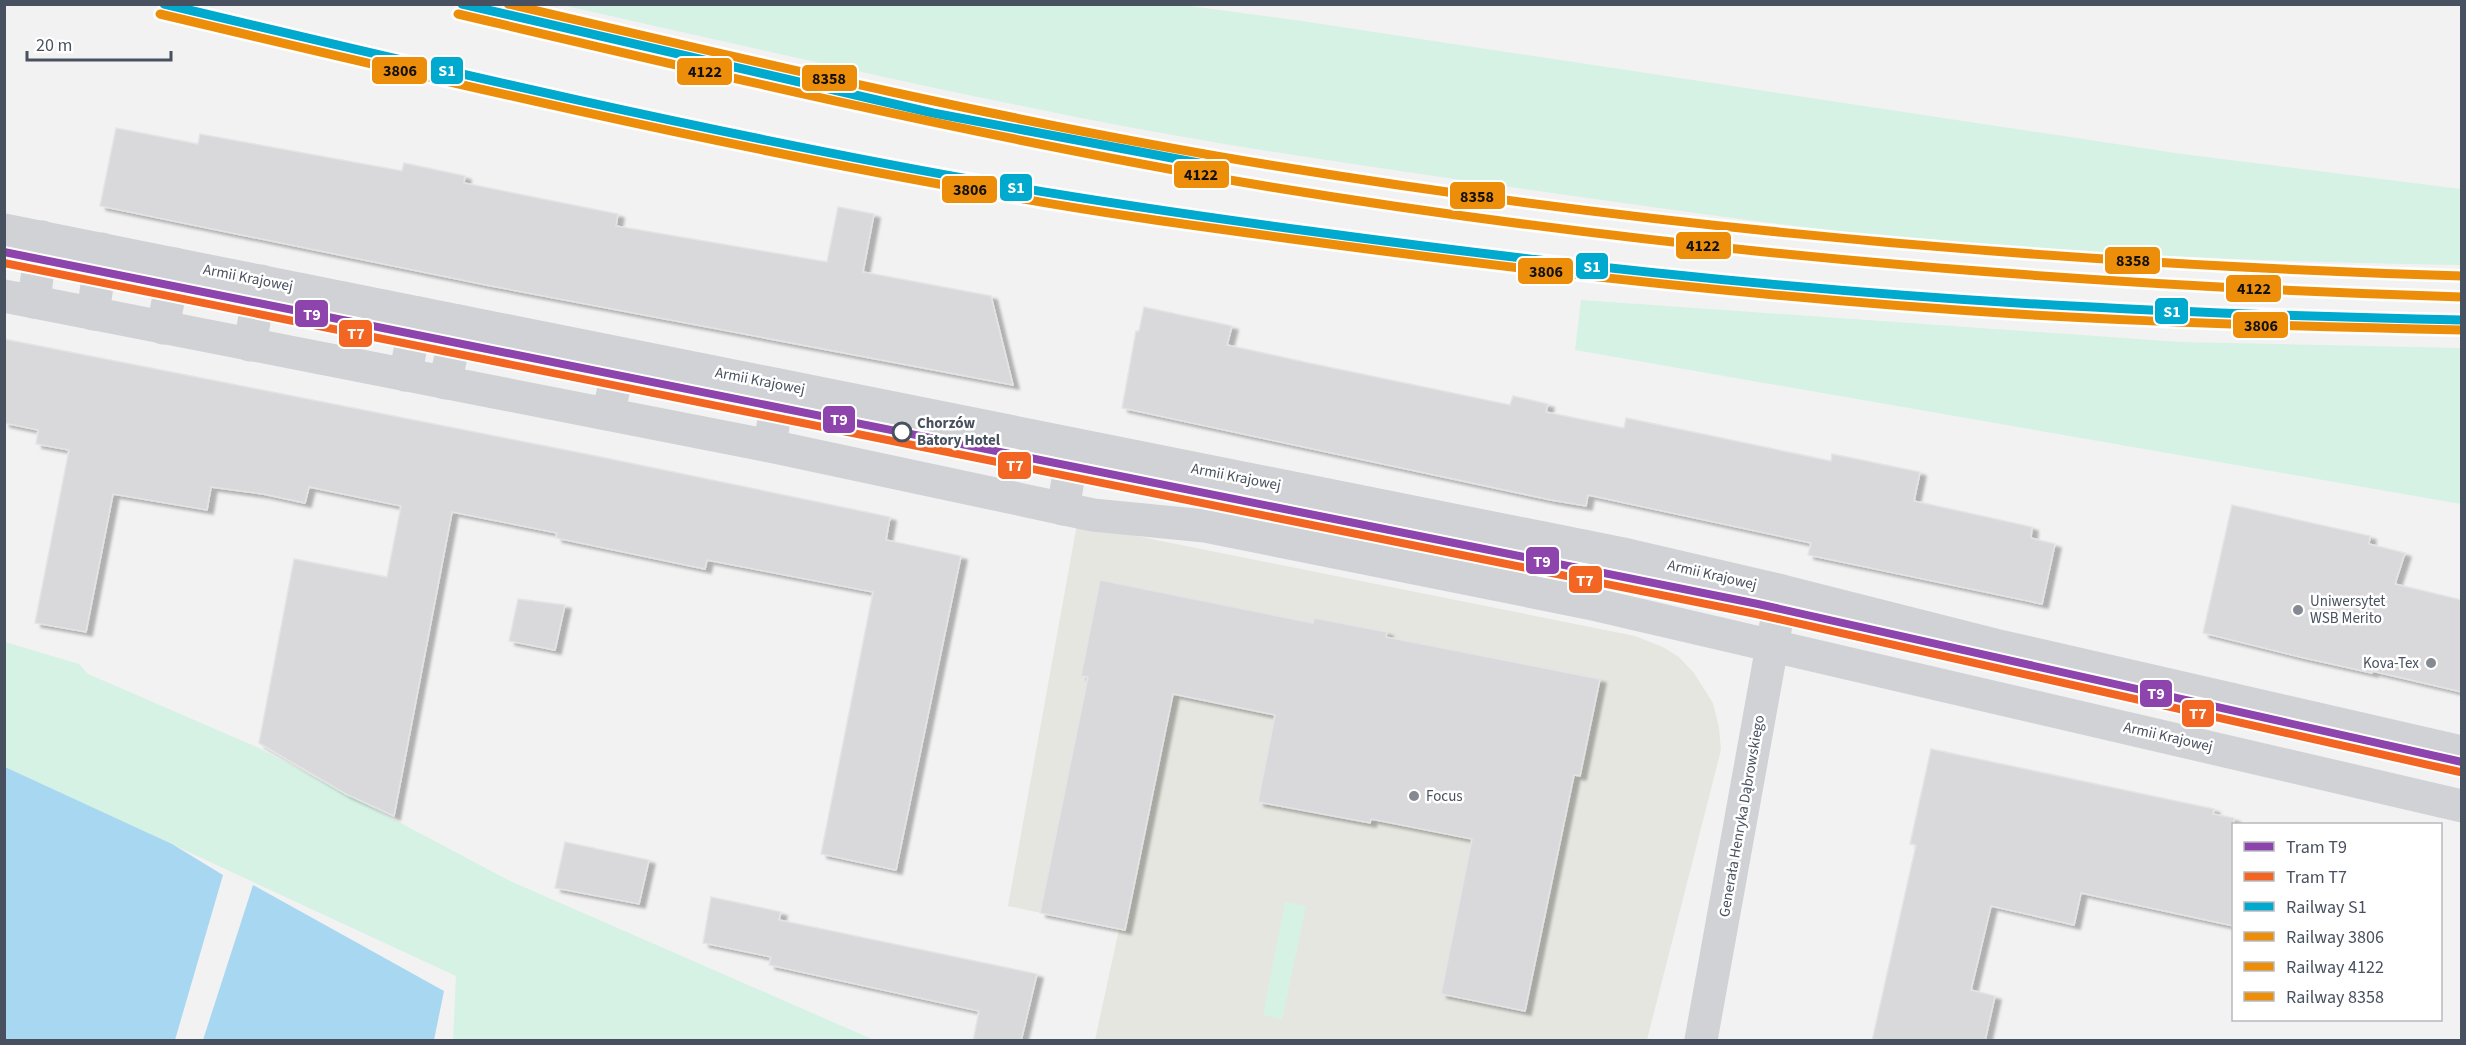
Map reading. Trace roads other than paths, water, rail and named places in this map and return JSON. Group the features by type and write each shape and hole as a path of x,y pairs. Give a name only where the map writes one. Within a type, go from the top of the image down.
{"street":[{"name":"Armii Krajowej","path":"4,230 1628,555 1995,645 2462,752"},
{"path":"19,299 42,237"},
{"path":"93,314 102,249"},
{"path":"163,328 175,264"},
{"path":"250,345 261,281"},
{"name":"Armii Krajowej","path":"19,299 770,446 1093,515 1205,526 1598,606 2462,806"},
{"path":"405,375 418,313"},
{"path":"445,383 459,321"},
{"path":"608,414 622,354"},
{"path":"770,446 779,385"},
{"path":"1064,509 1074,445"},
{"name":"Generała Henryka Dąbrowskiego","path":"1701,1041 1782,591"}],"water":[{"path":"5,767 172,844 223,875 175,1040 5,1040"},
{"path":"253,885 444,991 434,1040 203,1040"}],"tram line":[{"name":"T9","path":"4,252 1758,604 2462,762"},
{"name":"T7","path":"4,263 1756,614 2460,772"}],"rail line":[{"name":"S1","path":"164,4 475,77 683,123 892,165 1036,191 1270,226 1575,264 1840,290 2129,309 2462,320"},
{"name":"S1","path":"462,4 933,113 1220,167"},
{"name":"8358","path":"508,4 795,71 987,112 1179,149 1423,189 1719,226 2015,253 2164,263 2462,276"},
{"name":"3806","path":"160,14 680,133 890,175 1112,214 1396,253 1750,293 1928,308 2128,320 2462,330"},
{"name":"4122","path":"458,14 759,84 1062,149 1265,186 1414,209 1712,247 2011,274 2161,284 2462,297"}],"place":[{"name":"Chorzów Batory Hotel","path":"902,432"},
{"name":"Uniwersytet WSB Merito","path":"2298,610"},
{"name":"Kova-Tex","path":"2431,663"},
{"name":"Focus","path":"1414,796"}]}
